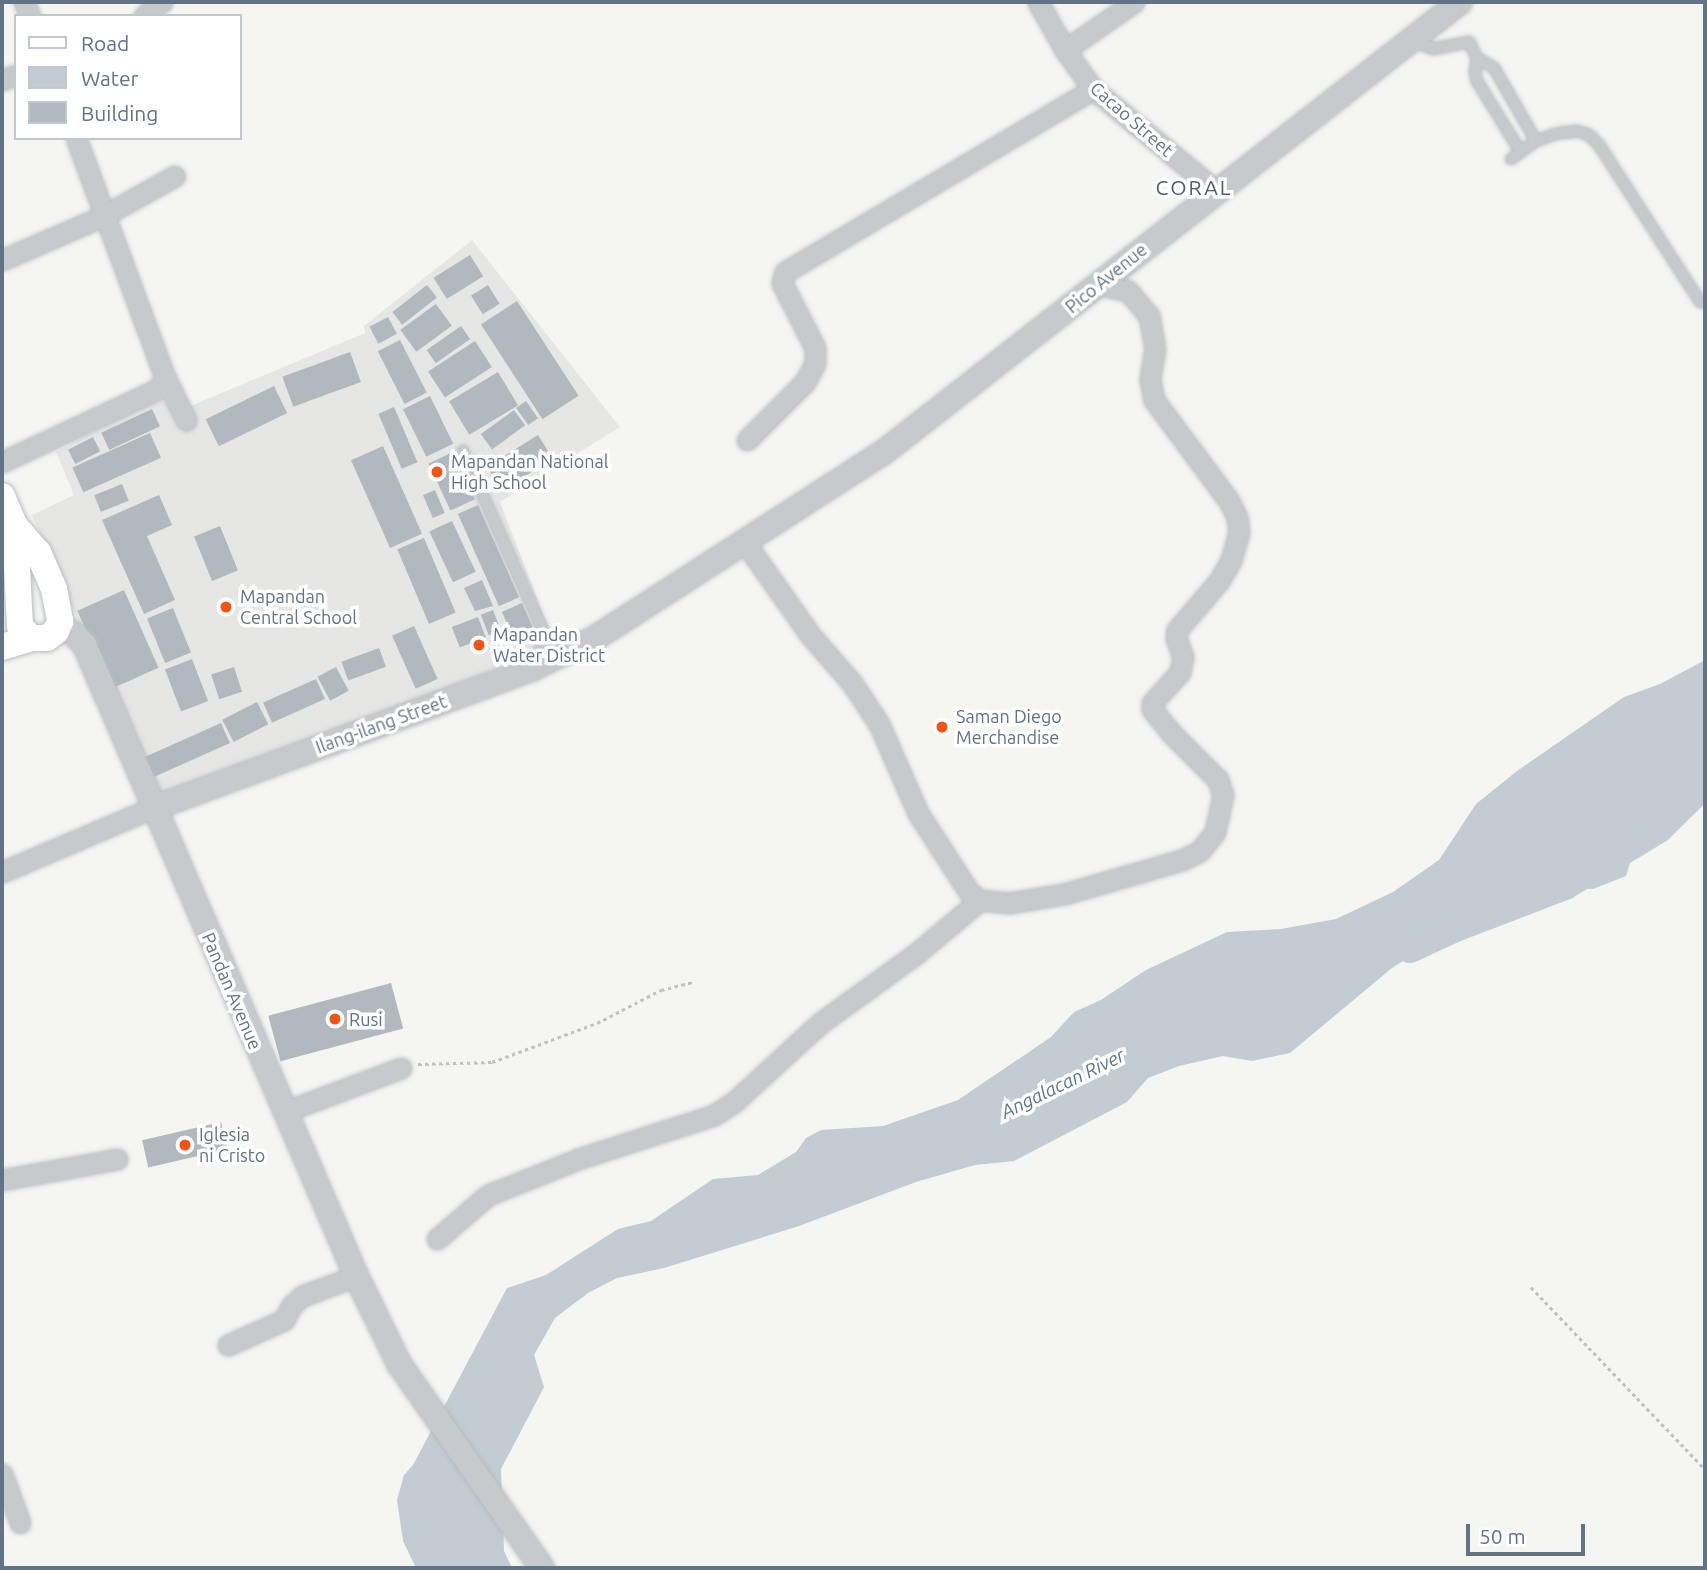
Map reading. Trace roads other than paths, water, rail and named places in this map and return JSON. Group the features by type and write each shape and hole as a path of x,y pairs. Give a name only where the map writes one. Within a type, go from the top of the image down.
{"main road":[{"path":"2,495 15,526 38,552 54,589 59,619 47,638 18,628"},
{"path":"2,647 18,628 15,526"},
{"name":"Pandan Avenue","path":"18,628 28,600 39,597 53,602 59,619"}],"street":[{"path":"147,14 162,2"},
{"name":"Cacao Street","path":"1038,2 1065,50 1093,89 1215,190"},
{"path":"1065,50 1134,2"},
{"name":"Pico Avenue","path":"744,541 883,452 1459,2"},
{"path":"747,439 805,382 815,363 815,348 782,283 785,272 1093,89"},
{"path":"77,140 165,377 186,420"},
{"path":"2,260 103,216 175,176"},
{"path":"744,541 810,635 852,683 879,724 918,813 969,892 980,900 1009,903 1064,894 1182,860 1200,851 1215,832 1223,795 1218,780 1172,734 1152,709 1152,703 1180,673 1182,657 1176,638 1177,630 1219,581 1231,560 1239,533 1237,517 1229,501 1154,400 1150,379 1155,349 1149,316 1129,290 1099,285"},
{"path":"2,462 158,389 165,377"},
{"name":"Ilang-ilang Street","path":"2,872 152,808 532,668 594,638 744,541"},
{"name":"Pandan Avenue","path":"59,619 84,645 284,1112 356,1276 399,1364 542,1568"},
{"path":"437,1239 488,1195 581,1158 714,1115 819,1024 917,953 980,900"},
{"path":"284,1112 401,1068"},
{"path":"2,1180 117,1159"},
{"path":"228,1345 284,1320 291,1306 302,1296 356,1276"},
{"path":"2,1474 20,1523"}],"lane":[{"path":"1411,40 1433,49 1467,41 1477,58 1493,68 1536,141"},
{"path":"1477,58 1475,73 1478,80 1520,151"},
{"path":"1511,159 1536,141 1567,132 1589,135 1700,302"},
{"path":"463,451 546,637 532,668"}],"water":[{"path":"1705,660 1705,772 1640,830 1626,876 1593,889 1552,888 1508,912 1488,919 1469,919 1392,968 1290,1053 1252,1061 1223,1056 1179,1066 1148,1078 1127,1102 1014,1161 975,1165 916,1182 799,1226 664,1268 617,1278 588,1293 555,1318 534,1355 544,1387 501,1469 504,1551 512,1568 416,1568 403,1541 397,1500 404,1475 413,1465 507,1288 546,1275 618,1229 651,1221 713,1179 758,1175 796,1152 806,1138 821,1130 883,1126 958,1100 1051,1037 1074,1012 1101,1000 1146,970 1227,932 1281,929 1336,919 1393,892 1439,860 1476,804 1517,771 1624,697 1660,684"}],"waterway":[{"name":"Angalacan River","path":"1410,949 1453,929 1565,886 1659,829 1705,784"}],"place":[{"name":"Mapandan National High School","path":"437,472"},
{"name":"Mapandan Central School","path":"226,607"},
{"name":"Mapandan Water District","path":"479,645"},
{"name":"Saman Diego Merchandise","path":"942,727"},
{"name":"Rusi","path":"335,1019"},
{"name":"Iglesia ni Cristo","path":"185,1145"}],"district":[{"name":"CORAL","path":"1194,187"}]}
